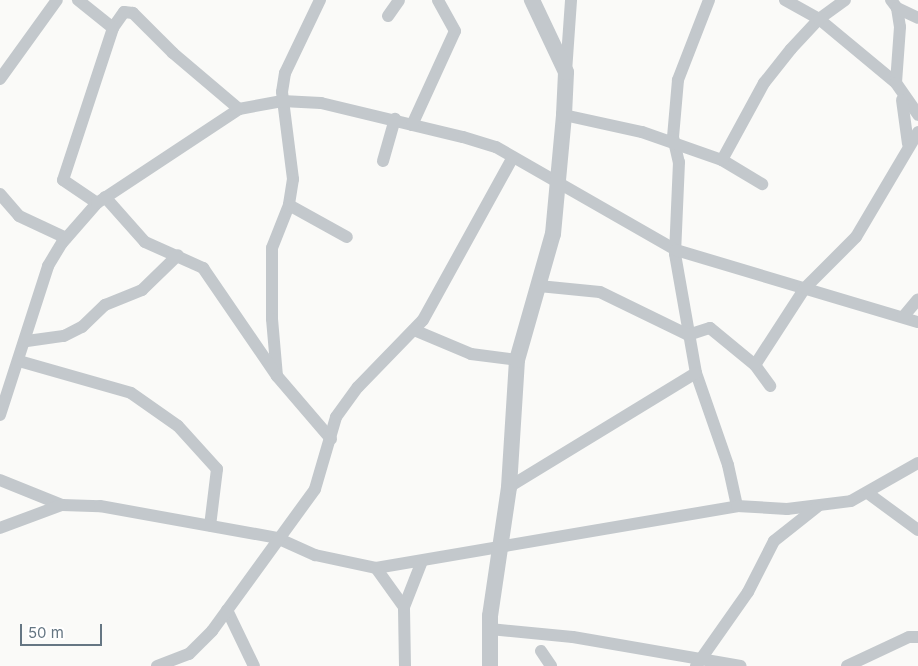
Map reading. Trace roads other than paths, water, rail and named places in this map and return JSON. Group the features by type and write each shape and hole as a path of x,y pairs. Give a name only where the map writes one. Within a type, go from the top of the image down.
{"street":[{"path":"0,78 57,0"},
{"path":"78,0 113,28"},
{"path":"277,376 272,248 289,206 293,156 282,102 285,73 320,0"},
{"path":"388,16 399,0"},
{"path":"412,125 455,31 438,0"},
{"path":"532,0 566,72"},
{"path":"490,666 490,628 509,487 517,360 552,234 564,115 571,0"},
{"path":"709,0 678,80 673,144 679,162 676,250 688,335 696,373 728,465 737,506"},
{"path":"785,0 819,19 896,83"},
{"path":"722,160 764,83 819,19 846,0"},
{"path":"894,4 918,18"},
{"path":"894,4 896,83 902,97 908,144"},
{"path":"240,109 173,53 133,13 124,12 113,28 63,180 65,185 101,200 146,242 203,268 277,376 331,439"},
{"path":"902,97 918,115"},
{"path":"0,415 26,341 48,266 66,238 101,200 240,109 282,102 321,103 395,119 488,145 556,181 676,250 918,322"},
{"path":"564,115 608,121 722,160 762,184"},
{"path":"382,161 395,119"},
{"path":"755,365 805,288 856,237 908,144 918,132"},
{"path":"157,666 189,654 228,610 277,538 315,489 336,417 358,387 414,330 513,157"},
{"path":"0,194 19,216 66,238"},
{"path":"289,206 347,237"},
{"path":"26,341 64,336 82,327 105,305 142,290 178,255"},
{"path":"539,286 600,292 688,335 710,328 755,365 770,386"},
{"path":"903,317 918,299"},
{"path":"414,330 471,354 517,360"},
{"path":"19,361 131,393 178,426 217,470 210,526"},
{"path":"509,487 696,373"},
{"path":"0,480 62,505 210,526 277,538 315,555 376,568 737,506 817,507 869,494 918,463"},
{"path":"869,494 918,530"},
{"path":"0,528 62,505"},
{"path":"700,662 748,592 774,540 817,507"},
{"path":"405,666 404,607 422,561"},
{"path":"376,568 404,607"},
{"path":"228,610 254,666"},
{"path":"490,628 700,662 741,666"},
{"path":"847,666 909,637 918,637"},
{"path":"541,651 551,666"}]}
